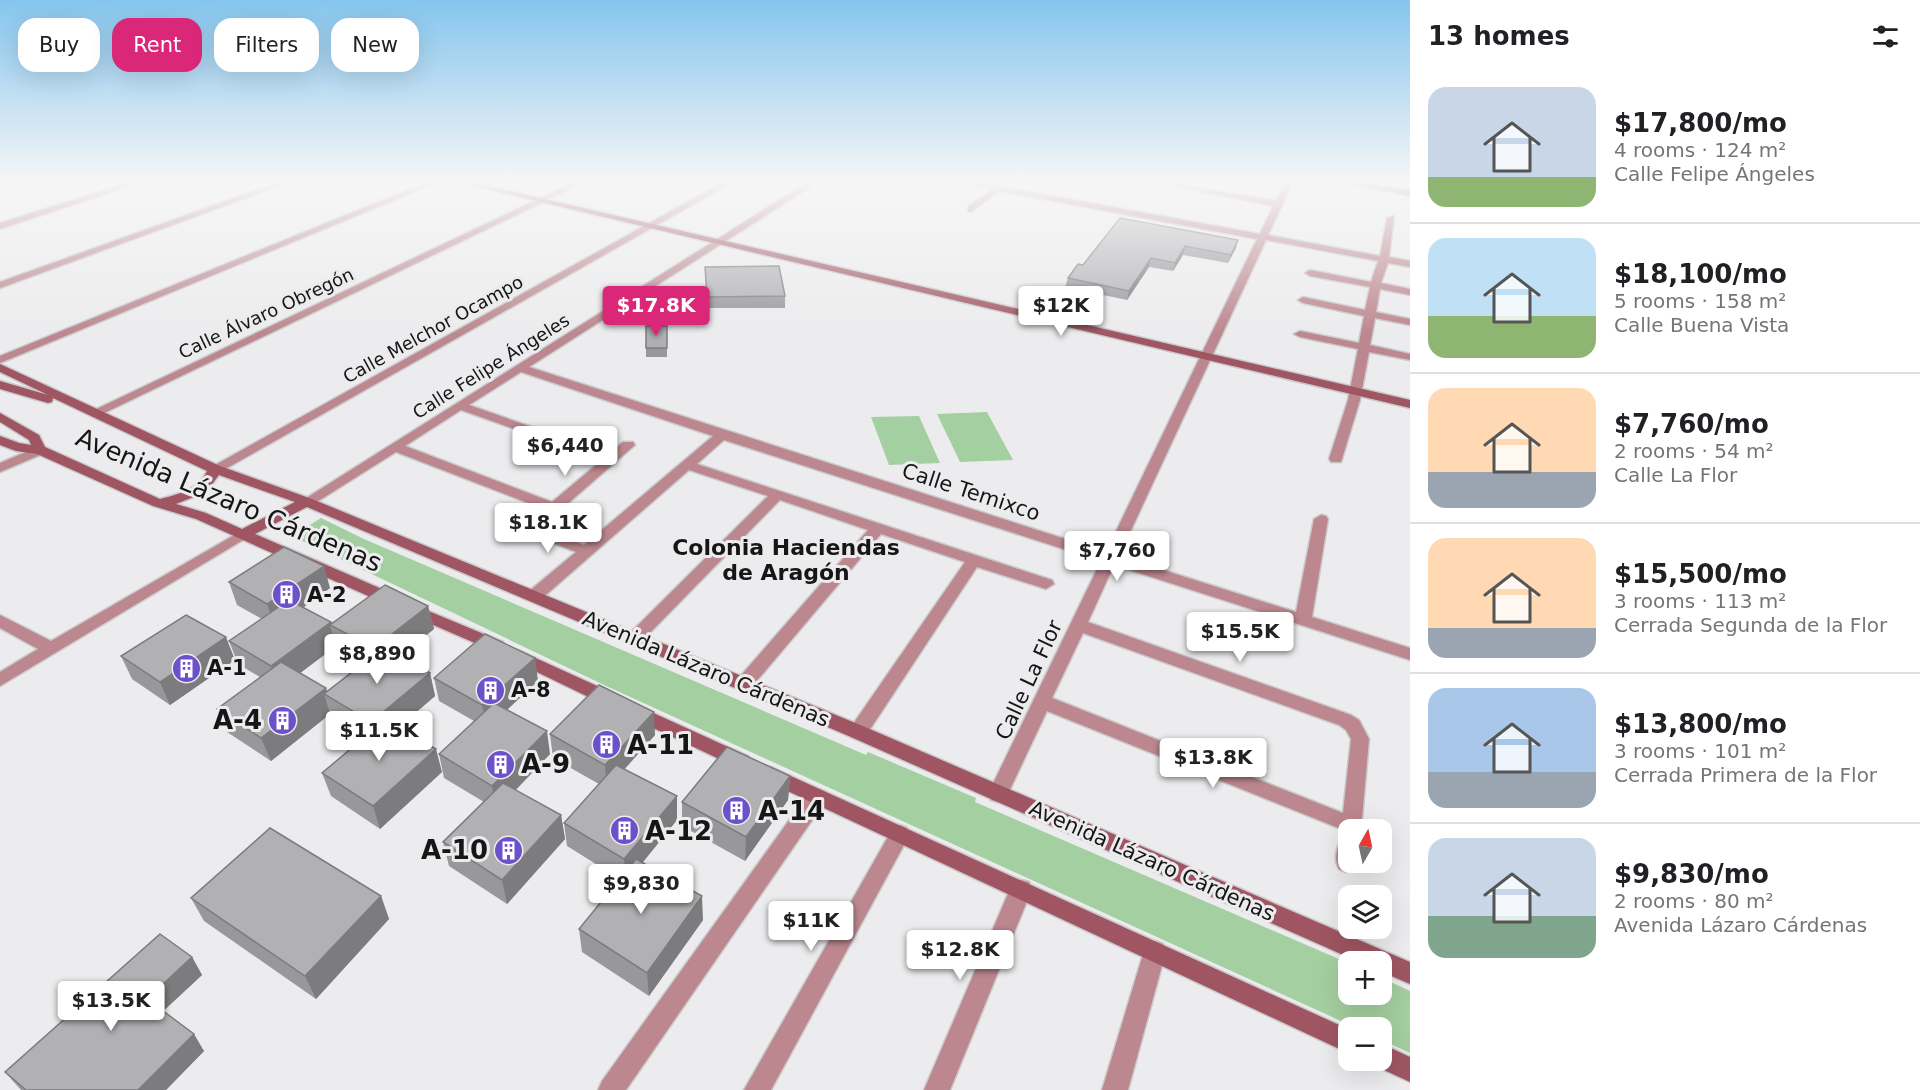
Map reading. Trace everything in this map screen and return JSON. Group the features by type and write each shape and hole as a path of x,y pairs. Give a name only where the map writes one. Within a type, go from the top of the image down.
{"street":[{"path":"0,285 145,233"},
{"path":"0,360 310,233"},
{"name":"Calle Álvaro Obregón","path":"94,413 475,233"},
{"name":"Calle Melchor Ocampo","path":"215,469 641,233"},
{"path":"681,233 1410,404"},
{"name":"Calle Felipe Ángeles","path":"307,502 733,233"},
{"path":"1241,233 1410,264"},
{"name":"Calle La Flor","path":"998,794 1264,233"},
{"path":"1336,459 1355,391 1375,285 1384,260 1389,233"},
{"path":"1310,273 1410,292"},
{"path":"1303,300 1410,322"},
{"path":"1300,334 1410,357"},
{"name":"Avenida Lázaro Cárdenas","path":"0,368 215,469 307,502 858,732 1410,973"},
{"name":"Calle Temixco","path":"520,368 722,435 1410,654"},
{"path":"0,385 94,413"},
{"path":"461,406 611,459"},
{"path":"0,417 34,438 40,450 0,468"},
{"path":"534,596 722,435"},
{"name":"Avenida Lázaro Cárdenas","path":"0,440 16,447 40,450 158,503 201,516 490,643 817,797 1338,1036"},
{"path":"586,551 535,530 536,523 628,445"},
{"path":"396,447 554,508"},
{"path":"687,465 1046,584"},
{"path":"158,503 174,501 195,493 212,479 215,469"},
{"path":"634,639 777,495"},
{"path":"0,680 243,534 307,502"},
{"path":"1303,620 1321,519"},
{"path":"743,685 878,528"},
{"path":"858,732 975,560"},
{"path":"0,621 50,648"},
{"path":"1078,625 1345,720 1353,725 1360,739 1352,819"},
{"path":"1041,701 1338,822"},
{"path":"611,1090 817,797"},
{"path":"757,1090 900,834"},
{"path":"937,1090 1021,889"},
{"path":"1116,1090 1155,951"},
{"path":"1392,1061 1410,1070"}],"green space":[{"path":"987,412 1013,460 960,462 937,414"},
{"path":"919,416 940,463 889,465 871,417"},
{"path":"321,518 364,539 866,755 868,752 976,798 975,802 1338,959 1338,1005 1392,1005 1392,983 1410,991 1410,1053 1392,1045 1392,1017 1338,1017 1338,1020 604,685 292,536"}],"building":[{"path":"1108,233 1200,233 1238,240 1231,255 1185,246 1175,263 1151,258 1129,291 1068,278 1078,264 1083,265"},
{"path":"779,266 785,296 707,297 705,267"},
{"path":"646,326 667,326 667,348 646,348"},
{"path":"284,547 324,566 267,604 229,582"},
{"path":"385,585 428,606 374,648 330,625"},
{"path":"289,600 331,622 271,666 229,641"},
{"path":"186,615 226,637 160,682 121,656"},
{"path":"485,634 535,658 482,705 434,678"},
{"path":"383,648 430,673 371,722 324,694"},
{"path":"281,662 326,688 261,738 217,709"},
{"path":"599,685 654,712 605,765 550,734"},
{"path":"494,703 547,731 492,786 439,754"},
{"path":"385,720 436,749 373,806 322,773"},
{"path":"727,747 790,776 746,837 682,802"},
{"path":"616,765 677,796 624,859 564,823"},
{"path":"503,783 561,815 502,880 443,842"},
{"path":"270,828 381,896 305,976 191,898"},
{"path":"636,859 702,896 647,973 579,929"},
{"path":"160,934 192,957 147,999 194,1034 138,1090 26,1090 5,1072"}],"place":[{"name":"A-2","path":"286,595"},
{"name":"A-1","path":"186,668"},
{"name":"A-8","path":"490,690"},
{"name":"A-4","path":"283,720"},
{"name":"A-11","path":"606,745"},
{"name":"A-9","path":"500,764"},
{"name":"A-14","path":"737,811"},
{"name":"A-12","path":"624,831"},
{"name":"A-10","path":"509,850"}],"district":[{"name":"Colonia Haciendas de Aragón","path":"786,560"}]}
